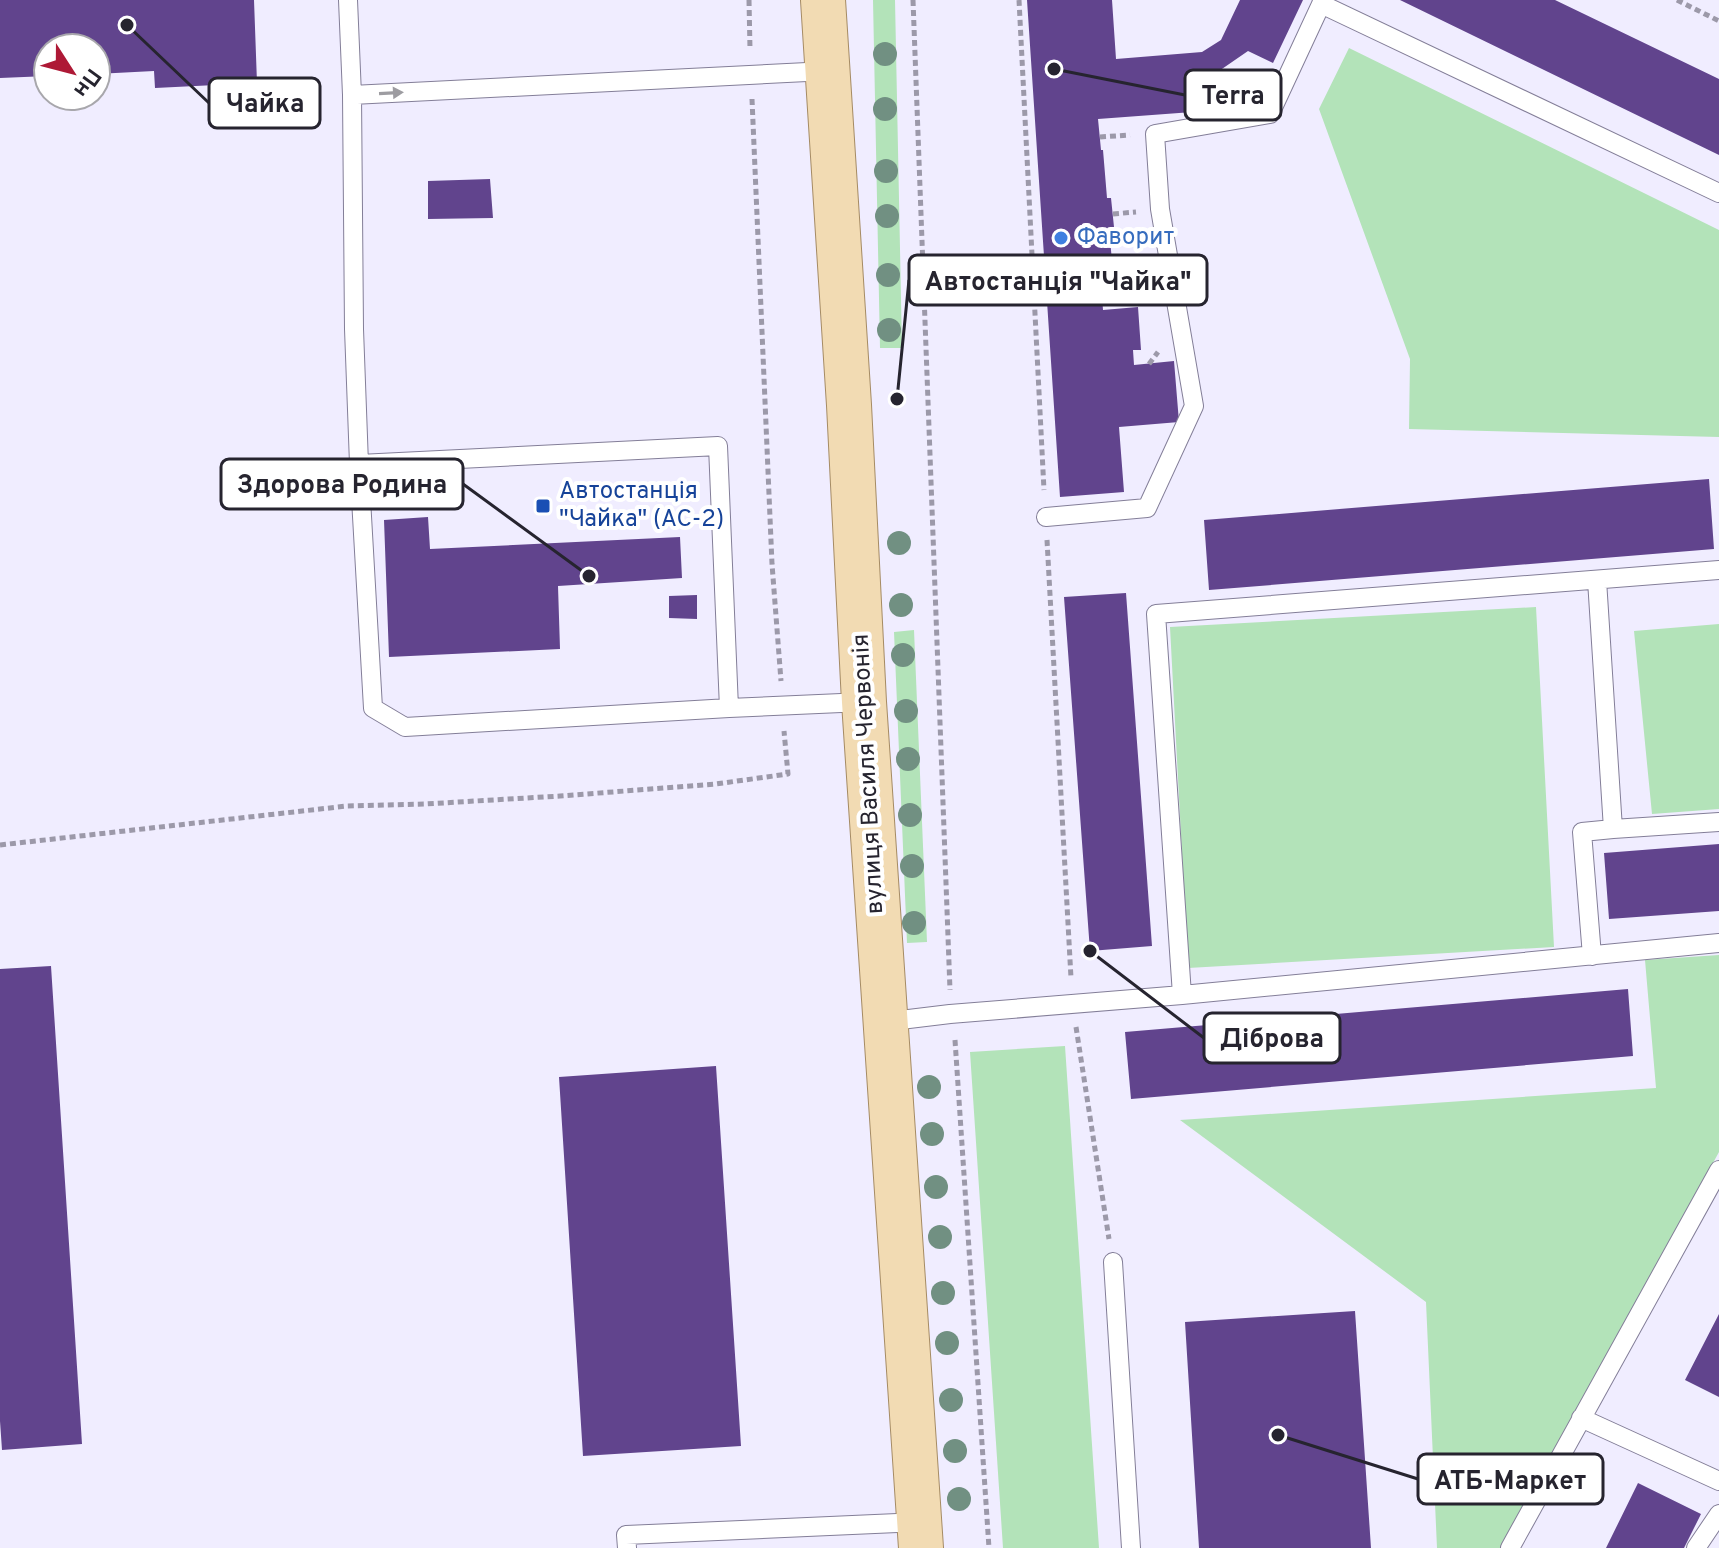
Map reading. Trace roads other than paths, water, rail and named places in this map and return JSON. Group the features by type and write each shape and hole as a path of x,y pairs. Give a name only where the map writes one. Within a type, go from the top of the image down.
{"main road":[{"name":"вулиця Василя Червонія","path":"823,0 884,1022 920,1535"}],"lane":[{"path":"348,0 354,329 373,708 405,727 864,702"},
{"path":"1046,517 1147,508 1194,406 1160,209 1155,134 1270,114 1322,2 1719,193"},
{"path":"352,95 827,71"},
{"path":"359,464 718,446 729,708"},
{"path":"1182,995 1156,614 1719,570"},
{"path":"1597,580 1613,829"},
{"path":"1592,956 1582,832 1719,822"},
{"path":"884,1022 1719,943"},
{"path":"1510,1548 1719,1170"},
{"path":"1113,1262 1131,1548"},
{"path":"1581,1418 1719,1481"},
{"path":"1696,1548 1719,1514"},
{"path":"622,1544 920,1535"}],"place":[{"name":"Чайка","path":"127,25"},
{"name":"Terra","path":"1054,69"},
{"name":"Фаворит","path":"1061,238"},
{"name":"Автостанція \"Чайка\"","path":"897,399"},
{"name":"Автостанція \"Чайка\" (АС-2)","path":"543,506"},
{"name":"Здорова Родина","path":"589,576"},
{"name":"Діброва","path":"1090,951"},
{"name":"АТБ-Маркет","path":"1278,1435"}]}
